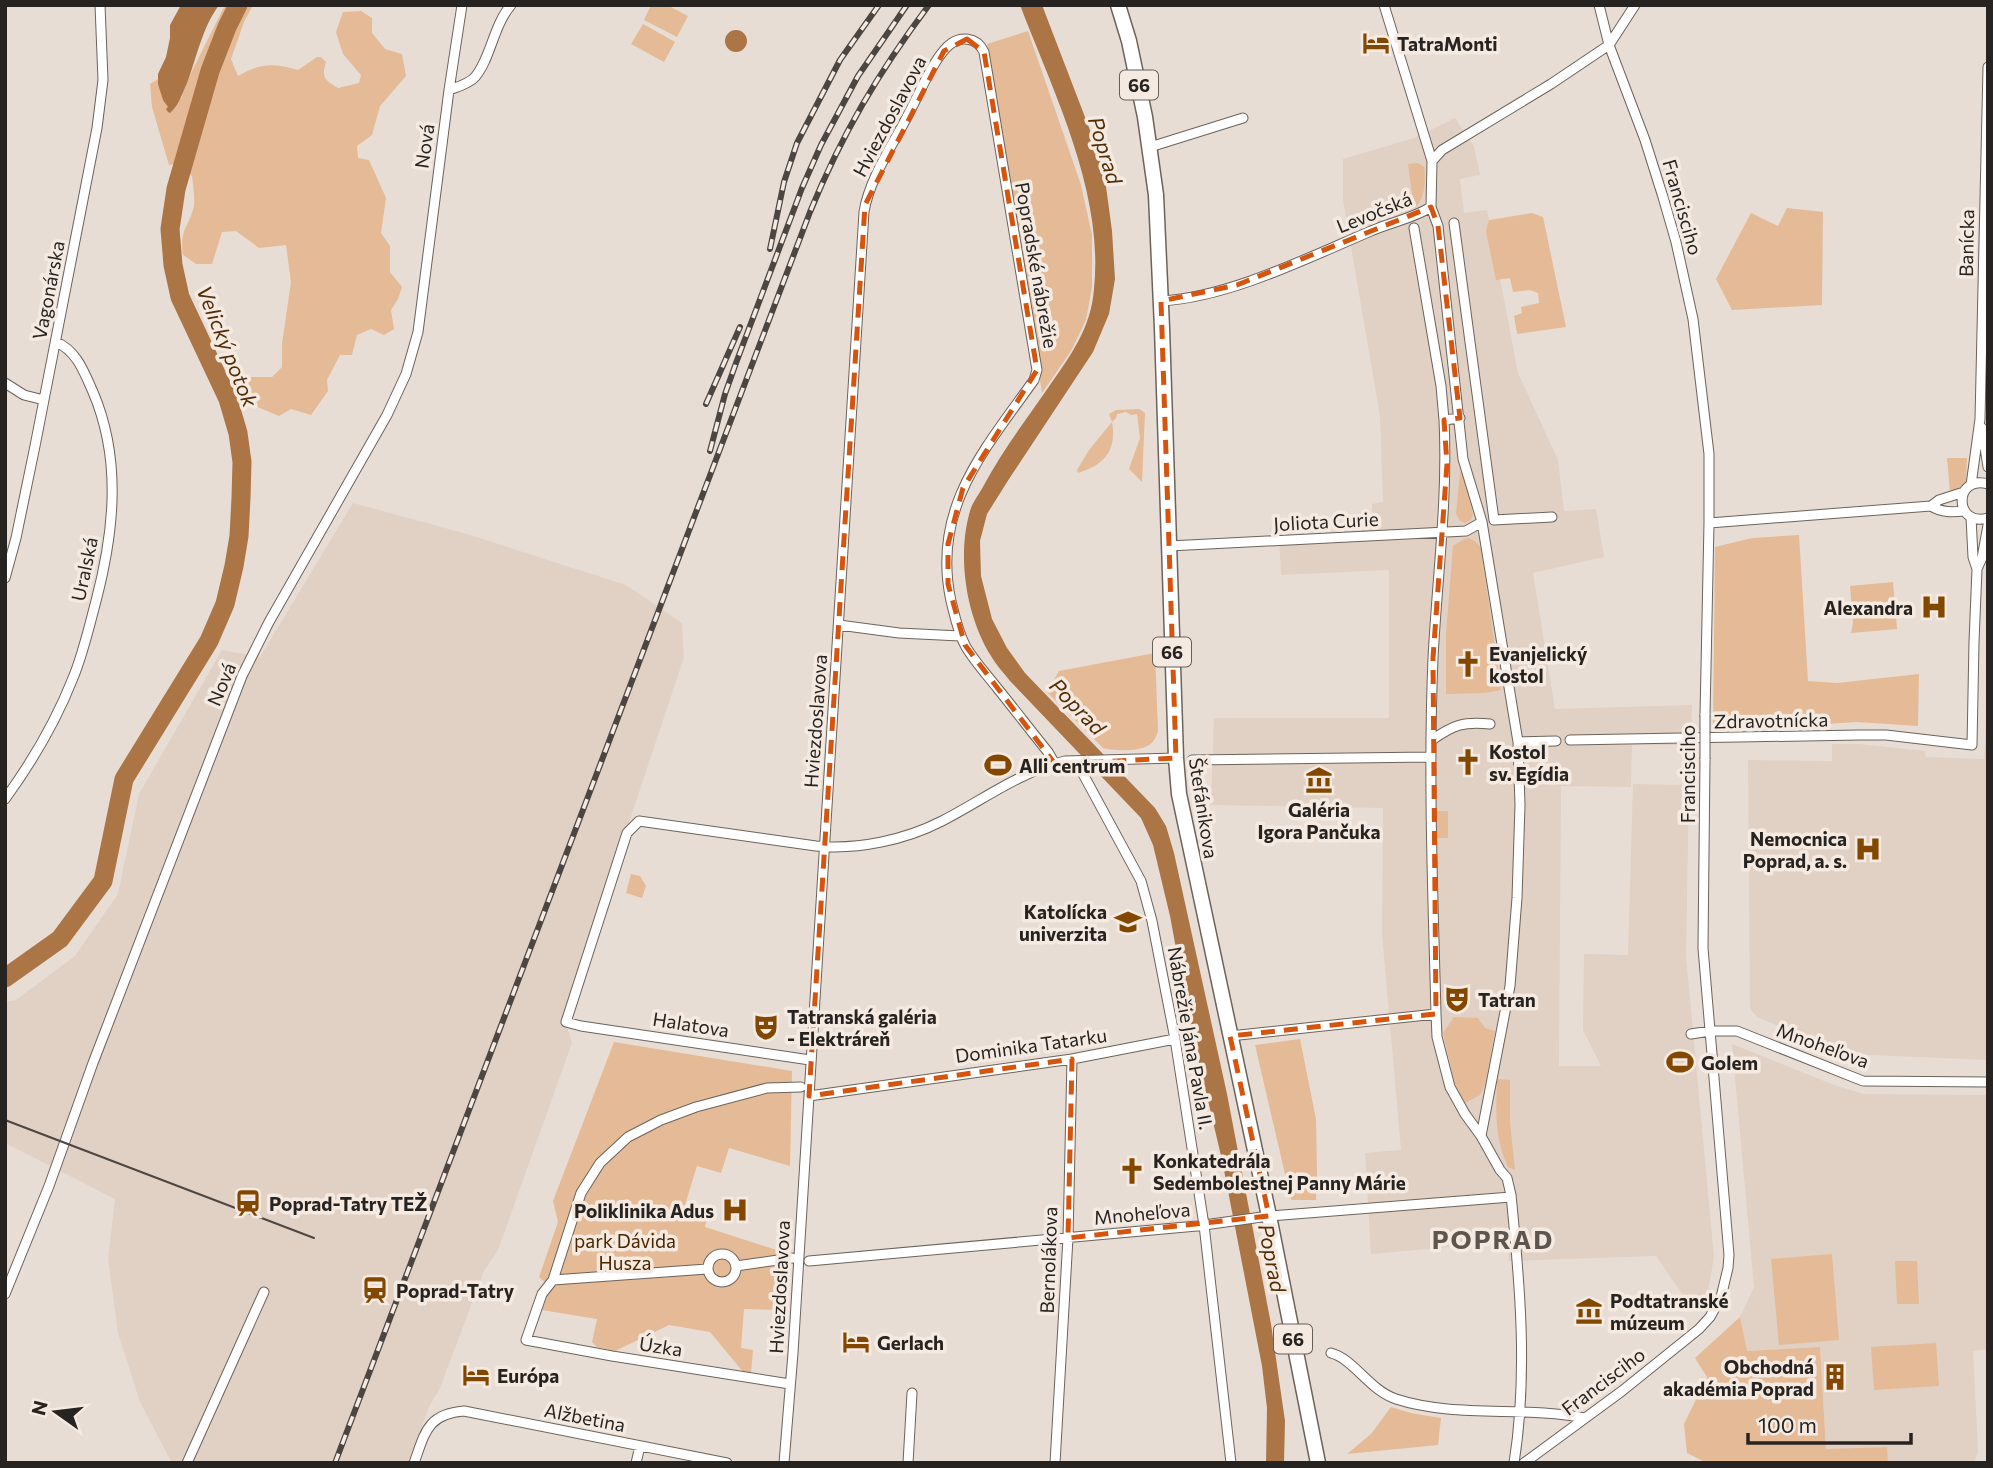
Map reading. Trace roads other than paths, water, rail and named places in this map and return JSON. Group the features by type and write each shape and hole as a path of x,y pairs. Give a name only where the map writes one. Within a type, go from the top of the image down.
{"main road":[{"name":"Štefánikova","path":"1118,5 1138,80 1156,195 1176,758 1186,832 1230,1036 1263,1217 1318,1463"}],"street":[{"name":"Vagonárska","path":"5,578 16,538 56,342 101,102 103,55 100,5"},
{"name":"Nová","path":"5,1294 50,1186 93,1063 242,676 269,622 387,415 406,374 418,332 462,5"},
{"path":"449,90 473,79 504,14 511,5"},
{"name":"Levočská","path":"1161,301 1185,300 1237,285 1375,229 1419,215 1431,206 1432,161 1384,5"},
{"name":"Francisciho","path":"1524,1463 1699,1329 1710,1317 1721,1297 1728,1268 1728,1241 1703,948 1709,454 1693,319 1676,243 1663,197 1609,45 1599,5"},
{"path":"1432,161 1458,139 1609,45 1635,5"},
{"name":"Hviezdoslavova","path":"784,1463 863,221 867,196 926,80 944,51 953,43 967,39 975,41 984,52"},
{"name":"Popradské nábrežie","path":"984,52 1037,370 1034,380 975,464 962,488 948,544 947,569 960,636 969,652 1055,764"},
{"name":"Banícka","path":"1968,514 1962,502 1968,488 1980,419 1988,67"},
{"path":"1150,147 1243,118"},
{"path":"1431,206 1438,226 1464,459 1482,522 1518,742 1520,805 1517,898 1510,986 1481,1136"},
{"path":"1454,223 1494,520 1552,517"},
{"path":"1415,228 1441,386 1447,464 1433,658 1431,757 1437,1037 1450,1087 1507,1178 1511,1197 1521,1319 1521,1412 1514,1463"},
{"name":"Uralská","path":"5,799 52,725 74,677 103,575 111,526 111,454 98,404 72,353 67,347 56,342"},
{"path":"5,383 24,395 44,400"},
{"path":"1444,419 1460,418"},
{"name":"Banícka","path":"1980,419 1988,467"},
{"path":"1709,523 1931,506 1981,482 1988,484"},
{"path":"1931,506 1980,519 1988,517"},
{"path":"1968,514 1977,569"},
{"name":"Joliota Curie","path":"1169,546 1442,533 1466,531 1482,522"},
{"path":"1977,569 1982,558 1988,525"},
{"name":"Zdravotnícka","path":"1570,740 1886,735 1972,745 1977,569"},
{"path":"839,625 899,633 960,636"},
{"path":"1432,740 1451,727 1472,722 1490,724"},
{"path":"1518,742 1556,741"},
{"path":"1192,760 1431,757"},
{"path":"824,847 853,846 911,834 944,820 1002,786 1055,764 1086,760 1176,758"},
{"name":"Nábrežie Jána Pavla II.","path":"1076,761 1141,881 1152,921 1175,1039 1204,1225 1231,1463"},
{"name":"Halatova","path":"810,1060 589,1028 566,1022 627,833 639,821 824,847"},
{"path":"1230,1036 1436,1014"},
{"name":"Mnoheľova","path":"1691,1034 1737,1031 1863,1081 1988,1082"},
{"name":"Dominika Tatarku","path":"809,1096 1072,1059 1175,1039"},
{"name":"Bernolákova","path":"1055,1463 1068,1238 1072,1059"},
{"path":"707,1269 553,1280 581,1194 600,1163 628,1137 661,1120 696,1107 767,1088 801,1087"},
{"name":"Mnoheľova","path":"809,1261 1204,1225 1263,1217 1511,1197"},
{"path":"720,1254 729,1256 736,1266 733,1277 723,1283 710,1278 707,1269 709,1260 720,1254"},
{"path":"736,1266 792,1258"},
{"name":"Úzka","path":"553,1280 542,1294 526,1340 790,1384"},
{"path":"187,1463 264,1292"},
{"path":"1331,1353 1342,1357 1371,1385 1394,1398 1446,1409 1585,1418"},
{"path":"908,1463 912,1394"},
{"name":"Alžbetina","path":"414,1463 423,1436 438,1418 451,1412 464,1411 727,1463"},
{"path":"636,1463 640,1446"}],"waterway":[{"name":"Velický potok","path":"5,978 60,939 103,881 124,779 209,641 225,604 239,536 242,462 238,433 228,399 180,297 173,265 170,229 176,189 210,71 238,5"}],"tram line":[{"path":"5,1120 314,1238"}],"railway":[{"path":"770,249 784,182 797,143 840,60 879,5"},
{"path":"710,451 725,394 802,188 821,145 858,76 907,5"},
{"path":"335,1463 810,212 862,105 929,5"},
{"path":"706,404 740,327"}],"place":[{"name":"TatraMonti","path":"1376,43"},
{"name":"Alexandra","path":"1934,607"},
{"name":"Evanjelický kostol","path":"1468,664"},
{"name":"Kostol sv. Egídia","path":"1468,762"},
{"name":"Alli centrum","path":"998,765"},
{"name":"Galéria Igora Pančuka","path":"1319,780"},
{"name":"Nemocnica Poprad, a. s.","path":"1868,849"},
{"name":"Katolícka univerzita","path":"1128,922"},
{"name":"Tatran","path":"1457,999"},
{"name":"Tatranská galéria - Elektráreň","path":"766,1027"},
{"name":"Golem","path":"1680,1062"},
{"name":"Konkatedrála Sedembolestnej Panny Márie","path":"1132,1171"},
{"name":"Poprad-Tatry TEŽ","path":"248,1203"},
{"name":"Poliklinika Adus","path":"735,1210"},
{"name":"Poprad-Tatry","path":"375,1290"},
{"name":"Podtatranské múzeum","path":"1589,1311"},
{"name":"Gerlach","path":"856,1342"},
{"name":"Európa","path":"476,1375"},
{"name":"Obchodná akadémia Poprad","path":"1835,1377"}],"district":[{"name":"POPRAD","path":"1493,1238"}],"water label":[{"name":"Poprad","path":"1106,150"},
{"name":"Poprad","path":"1078,706"},
{"name":"Poprad","path":"1273,1258"}],"park label":[{"name":"park Dávida Husza","path":"625,1251"}]}
